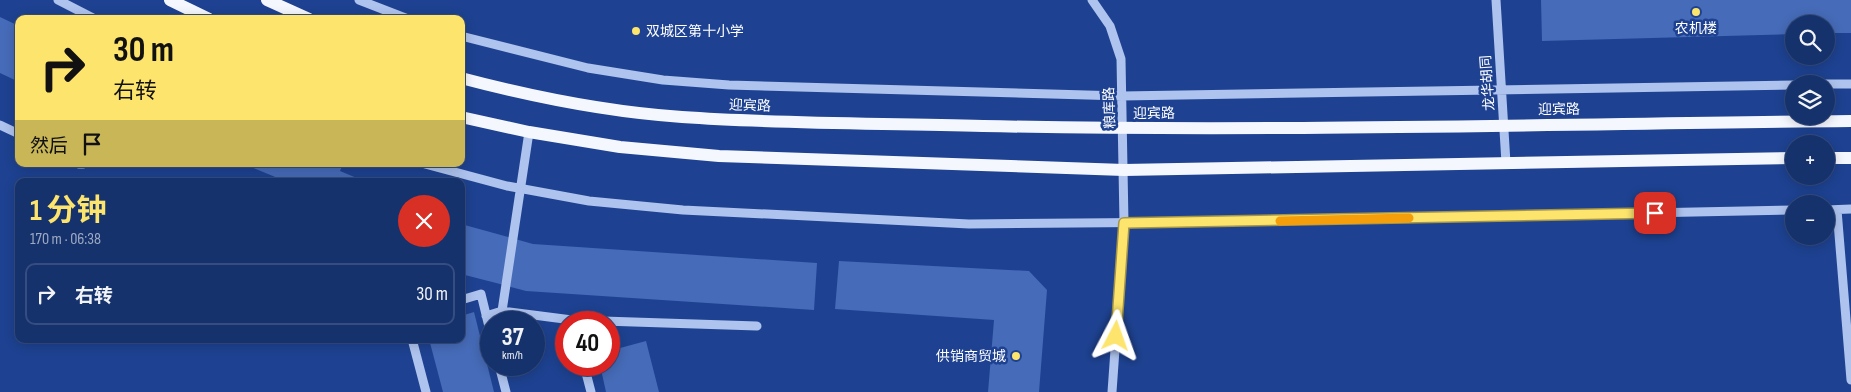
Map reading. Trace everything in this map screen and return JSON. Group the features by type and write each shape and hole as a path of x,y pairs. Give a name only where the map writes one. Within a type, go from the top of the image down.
{"main road":[{"path":"170,0 201,15"},
{"path":"268,0 300,15"},
{"name":"迎宾路","path":"465,79 520,93 572,103 679,117 1123,129 1851,121"},
{"path":"465,118 529,132 620,147 719,156 1124,170 1785,158"},
{"path":"1835,158 1851,158"}],"street":[{"path":"58,0 87,15"},
{"path":"359,0 398,15"},
{"name":"粮库路","path":"1092,0 1110,26 1121,59 1124,223 1112,392"},
{"name":"龙华胡同","path":"1496,0 1506,163"},
{"path":"465,37 515,52 588,68 663,80 729,85 1122,96 1785,85"},
{"path":"1835,84 1851,84"},
{"path":"0,125 15,132"},
{"path":"502,311 529,132"},
{"path":"437,167 521,188 588,201 683,210 969,224 1124,223 1785,210"},
{"path":"1851,210 1837,210 1851,380"},
{"path":"465,299 481,294 485,311"},
{"path":"620,322 758,326"},
{"path":"413,343 426,392"},
{"path":"502,376 506,392"},
{"path":"587,376 591,392"}],"building":[{"name":"农机楼","path":"1541,0 1851,0 1851,33 1835,33 1835,15 1785,15 1785,34 1542,41"},
{"path":"0,17 15,24 15,80 0,73"},
{"path":"251,167 342,167 340,171 357,178 278,178"},
{"path":"465,225 533,244 817,263 814,310 526,291 465,275"},
{"name":"供销商贸城","path":"839,261 1029,271 1047,290 1039,392 988,392 994,320 835,309"},
{"path":"474,312 480,336 480,376 490,376 494,392 443,392 430,343 465,343 465,315"},
{"path":"646,341 659,392 606,392 602,376 620,376 620,348"}],"slow traffic":[{"path":"1280,221 1409,218"}],"place":[{"name":"农机楼","path":"1696,12"},
{"name":"双城区第十小学","path":"636,31"},
{"name":"供销商贸城","path":"1016,356"}],"route":[{"path":"1116,336 1124,223 1655,213"}]}
